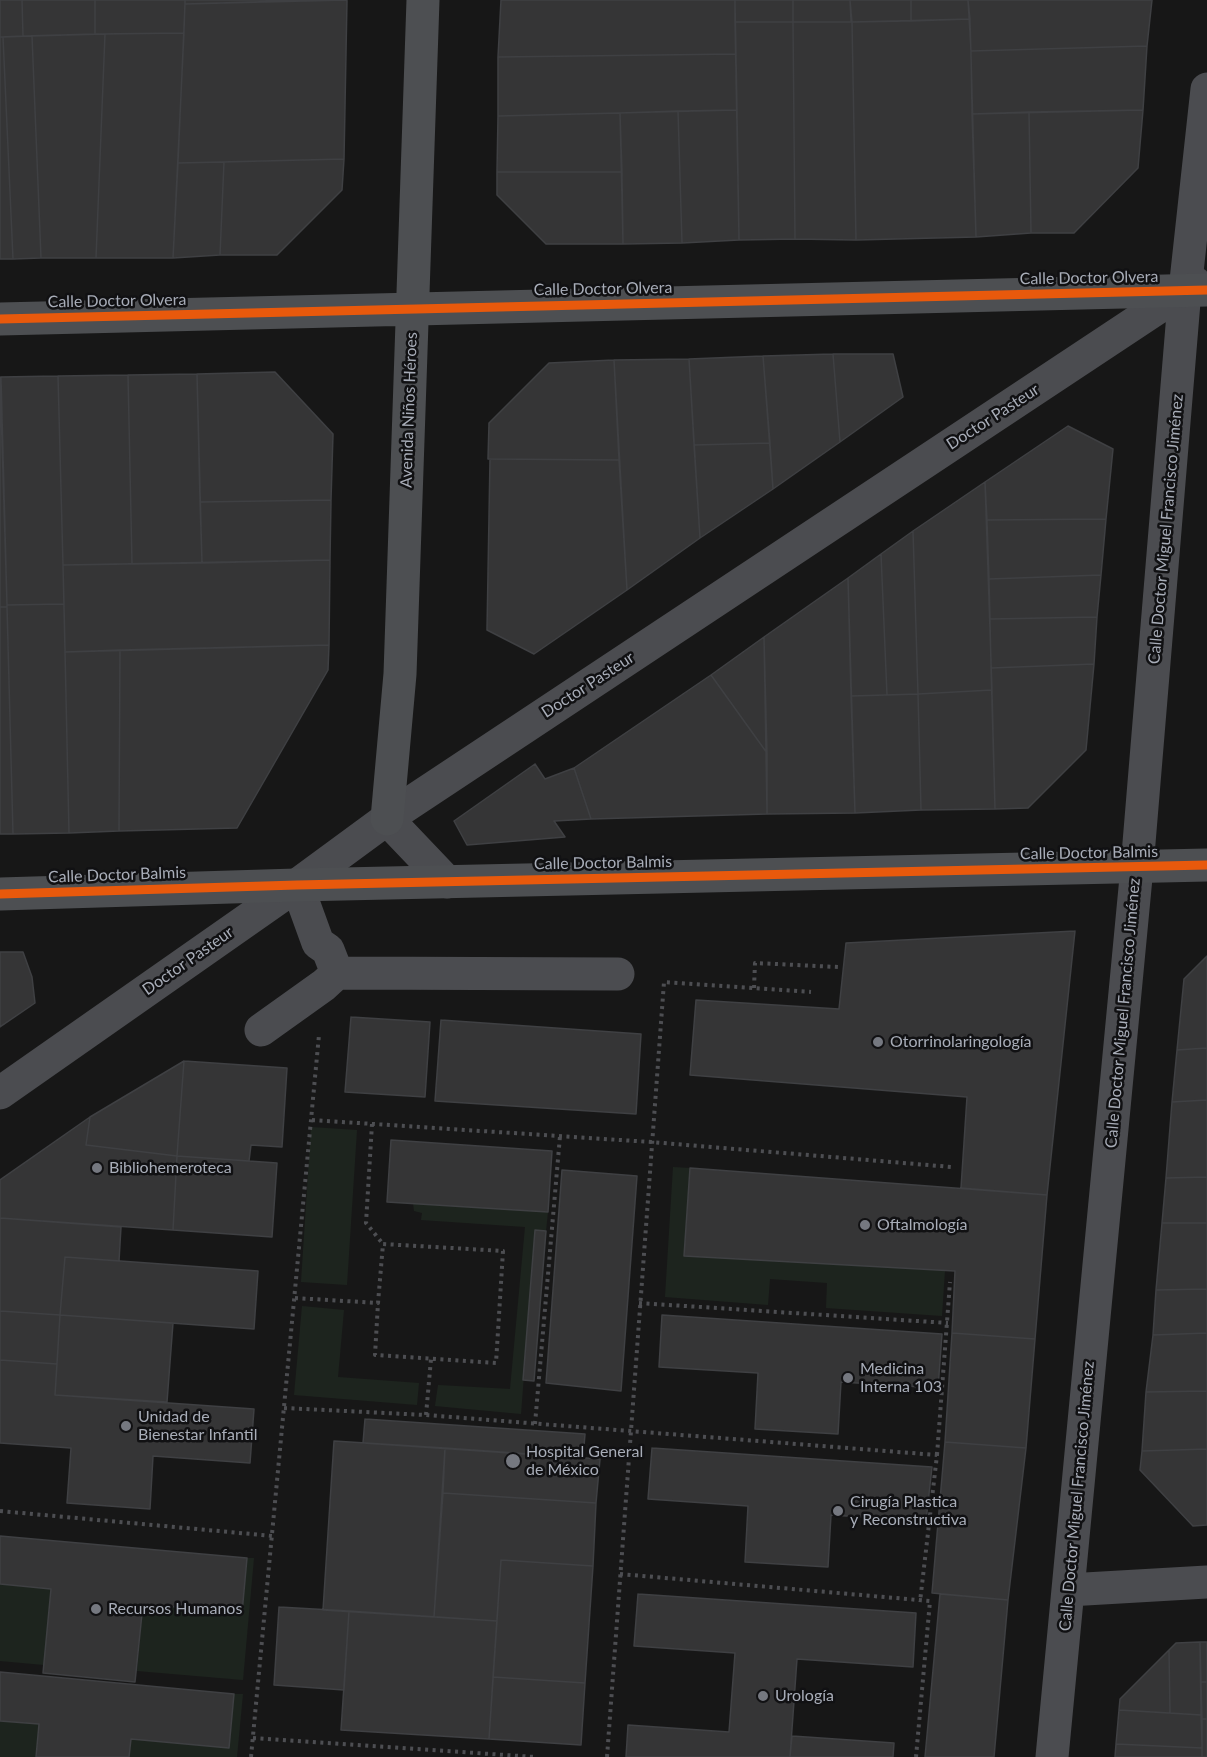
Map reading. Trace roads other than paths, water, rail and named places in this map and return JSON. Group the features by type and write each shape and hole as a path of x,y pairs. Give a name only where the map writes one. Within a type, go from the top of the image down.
{"main road":[{"name":"Avenida Niños Héroes","path":"387,819 400,674 423,0"},
{"name":"Calle Doctor Olvera","path":"0,319 1200,285"},
{"name":"Calle Doctor Balmis","path":"0,894 297,885 1207,865"}],"street":[{"name":"Calle Doctor Miguel Francisco Jiménez","path":"1052,1757 1137,867 1200,285 1207,89"},
{"name":"Doctor Pasteur","path":"0,1093 297,885 387,819 1200,285"},
{"path":"387,819 447,882"},
{"path":"297,885 318,944 328,950 331,979"},
{"path":"261,1030 331,979 618,974"},
{"path":"1068,1590 1207,1582"}],"place":[{"name":"Otorrinolaringología","path":"878,1042"},
{"name":"Bibliohemeroteca","path":"97,1168"},
{"name":"Oftalmología","path":"865,1225"},
{"name":"Medicina Interna 103","path":"848,1378"},
{"name":"Unidad de Bienestar Infantil","path":"126,1426"},
{"name":"Hospital General de México","path":"513,1461"},
{"name":"Cirugía Plastica y Reconstructiva","path":"838,1511"},
{"name":"Recursos Humanos","path":"96,1609"},
{"name":"Urología","path":"763,1696"}]}
